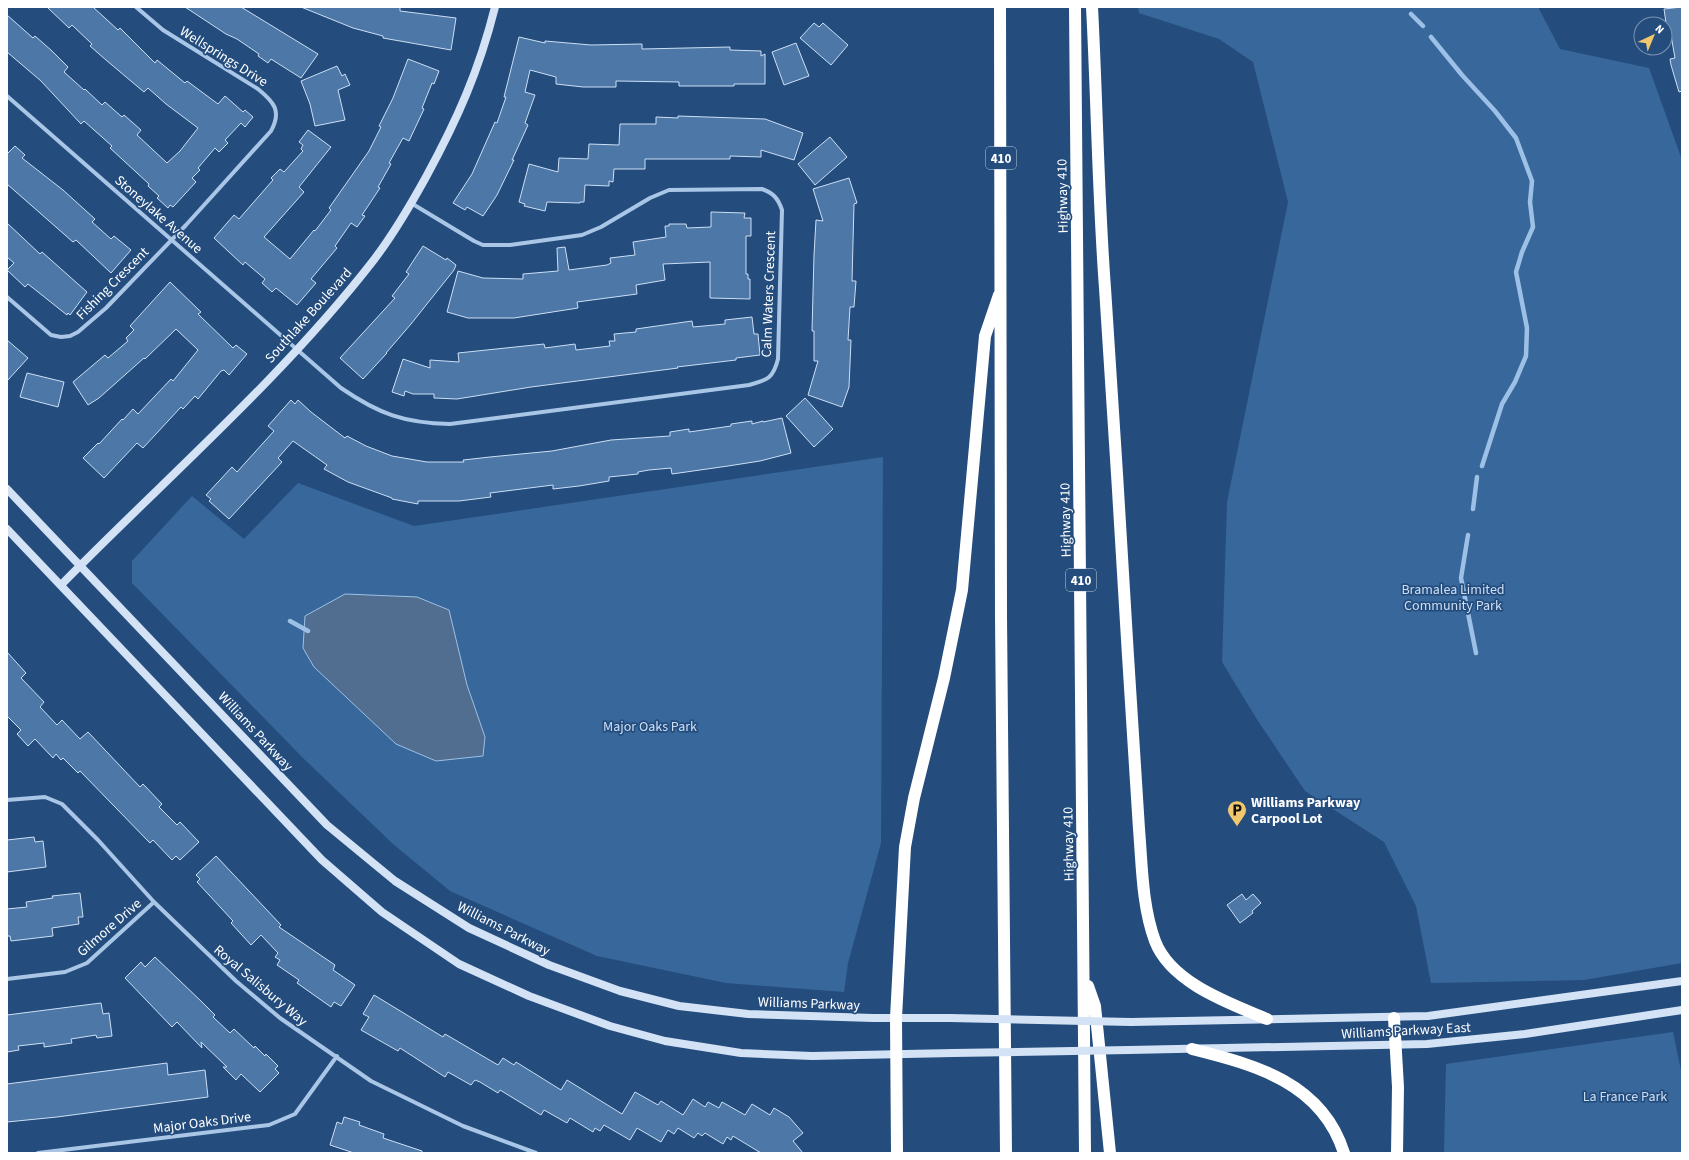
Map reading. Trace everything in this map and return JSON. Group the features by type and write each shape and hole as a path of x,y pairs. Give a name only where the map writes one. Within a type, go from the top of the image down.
{"highway":[{"name":"410","path":"1000,7 1002,284 1001,617 1006,1153"},
{"name":"Highway 410","path":"1075,7 1085,976 1085,1153"},
{"path":"1092,7 1105,286 1112,379 1136,785 1143,879 1147,906 1155,942 1166,961 1179,975 1228,1002 1268,1019"},
{"path":"897,1153 895,1054 905,847 914,798 944,678 962,590 985,336 1002,284"},
{"path":"1085,976 1095,1006 1110,1153"},
{"path":"1394,1018 1398,1087 1397,1153"},
{"path":"1192,1049 1257,1067 1282,1078 1297,1088 1322,1112 1341,1143 1344,1153"}],"main road":[{"name":"Southlake Boulevard","path":"61,585 170,478 297,349 337,305 373,261 411,203 451,132 479,66 495,7"},
{"name":"Williams Parkway","path":"7,489 327,824 395,881 468,928 548,965 620,991 679,1006 748,1014 1131,1022"},
{"path":"7,528 322,860 382,912 459,964 536,999 610,1026 665,1041 741,1053 812,1056 895,1054"},
{"name":"Williams Parkway East","path":"1131,1022 1394,1018 1428,1016 1483,1010 1682,981"},
{"name":"Williams Parkway East","path":"895,1054 1428,1044 1525,1034 1682,1010"}],"street":[{"name":"Wellsprings Drive","path":"136,7 163,30 258,89 272,100 276,111 277,121 271,131 172,239"},
{"name":"Stoneylake Avenue","path":"7,96 297,349"},
{"name":"Calm Waters Crescent","path":"297,349 342,388 362,402 383,413 426,424 450,424 749,385 766,380 775,373 778,359 782,210 775,196 769,192 762,189 670,190 650,198 601,227 582,235 510,245 483,245 411,203"},
{"name":"Fishing Crescent","path":"7,297 51,335 61,337 70,336 78,332 106,308 172,239"},
{"name":"Royal Salisbury Way","path":"7,800 45,797 62,804 98,840 154,902 236,981 280,1018 337,1056 371,1081 463,1126 536,1153"},
{"name":"Gilmore Drive","path":"7,979 65,972 87,963 154,902"},
{"name":"Major Oaks Drive","path":"38,1153 269,1125 295,1114 337,1056"}],"green space":[{"name":"Bramalea Limited Community Park","path":"1138,7 1538,7 1560,49 1649,68 1682,160 1682,963 1584,980 1431,983 1416,906 1384,842 1305,791 1258,721 1222,662 1227,502 1288,202 1253,62 1219,39 1139,13"},
{"name":"Major Oaks Park","path":"883,457 881,843 848,963 844,992 726,983 597,956 450,891 393,844 303,758 132,583 132,561 192,496 244,539 298,483 414,526"},
{"name":"La France Park","path":"1673,1032 1682,1075 1682,1153 1444,1153 1446,1064"}],"shaded area":[{"path":"345,594 417,597 449,610 467,685 485,737 483,756 436,761 396,744 314,667 303,648 305,616"}],"building":[{"path":"47,7 93,7 118,30 120,28 155,63 157,60 185,83 187,81 218,104 225,96 243,112 245,110 253,117 245,127 241,123 225,140 228,143 219,152 215,148 198,168 200,170 192,178 196,182 173,207 170,205 168,208 157,198 159,196 148,186 149,184 110,148 112,146 84,121 81,124 41,81 7,52 7,15 33,38 35,36 52,51 68,67 64,72 84,90 85,89 102,105 105,102 122,117 124,115 141,130 137,135 167,163 180,151 198,128 166,104 148,88 144,92 90,46 92,44 72,25 69,28"},
{"path":"185,7 241,7 318,54 301,78 271,59 268,63 258,56 259,54 237,39 226,34"},
{"path":"301,7 400,7 400,11 456,18 451,50 383,38 383,36 353,28"},
{"path":"1682,7 1682,91 1679,92 1670,59 1675,58 1673,47 1673,16 1665,16 1664,9"},
{"path":"814,23 819,27 823,23 848,45 831,65 800,38"},
{"path":"519,37 545,43 545,41 591,45 642,44 642,49 730,47 730,50 761,51 761,56 765,54 765,84 734,84 734,86 679,86 679,82 616,81 616,87 583,87 556,84 556,77 530,70 525,92 535,95 525,123 528,125 512,160 514,160 497,195 483,216 467,207 465,210 453,203 472,174 495,122 497,123 506,97 504,97"},
{"path":"796,43 809,76 784,85 772,52"},
{"path":"408,59 439,71 434,84 432,83 422,108 424,109 409,141 403,138 389,163 391,164 378,187 380,188 362,215 365,216 357,227 351,223 335,246 337,248 311,279 316,283 297,305 276,288 272,292 262,283 265,279 245,262 243,265 214,238 234,215 239,219 273,180 271,178 280,169 284,172 303,151 301,149 303,145 299,142 308,130 331,147 299,187 304,192 264,237 290,259 314,230 315,231 331,210 329,208 369,151 381,127 379,126 393,98"},
{"path":"337,66 342,76 345,74 350,85 338,90 345,120 315,126 310,104 301,81"},
{"path":"678,116 765,119 803,133 794,160 761,150 761,157 730,156 730,159 645,159 645,169 614,169 613,182 609,181 609,186 585,185 584,202 547,202 545,211 524,206 525,204 519,202 529,164 558,172 559,158 588,159 589,144 619,145 620,124 656,124 656,117 678,118"},
{"path":"830,137 847,157 815,185 798,164"},
{"path":"15,146 25,155 22,158 63,190 95,219 92,222 111,239 114,236 131,250 111,273 76,240 73,242 7,184 7,154"},
{"path":"849,178 857,203 854,204 852,281 856,281 854,307 850,307 848,340 851,340 849,387 842,407 808,395 818,361 814,361 814,331 812,331 816,220 823,221 813,189"},
{"path":"711,212 745,213 744,218 751,218 751,236 746,236 746,274 748,274 748,279 750,279 750,299 710,298 710,262 663,264 665,280 636,285 637,294 577,302 578,308 514,318 468,318 447,312 458,271 483,278 523,279 523,274 558,271 557,248 565,247 569,270 607,265 611,263 610,258 635,255 633,242 666,237 665,226 669,226 669,224 686,224 687,228 711,227"},
{"path":"7,223 40,254 42,252 87,292 70,315 68,313 67,315 28,284 25,287 7,270 14,263 7,257"},
{"path":"423,246 446,260 447,258 456,265 454,270 387,353 363,379 340,358 395,298 392,296 409,274 406,272"},
{"path":"170,282 201,312 198,314 233,348 236,345 247,354 229,375 224,370 221,371 198,399 195,396 183,409 181,407 143,448 137,443 104,478 83,458 133,409 138,414 171,379 173,381 198,350 176,329 145,359 144,358 99,398 88,405 73,382 105,355 108,358 128,341 126,338 134,330 130,326"},
{"path":"752,317 754,334 758,334 760,355 736,358 736,360 531,387 457,399 434,398 434,394 413,394 405,391 404,396 392,392 403,359 430,368 430,360 459,362 458,353 544,344 545,348 575,344 576,350 610,346 609,341 615,341 614,334 636,332 636,329 692,321 693,327 725,324 725,320"},
{"path":"7,340 28,358 7,381"},
{"path":"27,373 64,382 58,407 20,397"},
{"path":"805,398 833,429 814,447 786,416"},
{"path":"291,400 295,404 298,400 345,438 347,436 366,446 392,456 427,462 464,462 463,460 552,451 611,440 670,436 670,432 689,429 689,432 731,426 731,424 752,421 752,424 782,418 791,453 760,461 672,474 671,468 649,470 638,472 638,474 609,477 609,481 579,486 553,489 553,485 490,493 491,497 459,501 418,501 418,504 392,499 348,482 324,469 327,465 293,441 278,458 282,462 229,519 209,501 211,499 206,495 232,467 237,472 274,431 268,426"},
{"path":"7,652 26,673 21,678 44,702 40,707 57,725 62,720 80,739 88,732 140,787 143,784 162,804 159,807 177,825 180,822 199,842 180,860 176,856 172,860 153,840 150,843 80,771 78,773 63,758 61,760 56,754 53,758 35,739 28,746 17,734 21,730 7,716"},
{"path":"34,837 35,842 43,841 46,867 7,872 7,840"},
{"path":"216,856 281,925 279,927 335,965 333,970 355,985 341,1006 334,1002 331,1007 297,983 299,980 277,965 280,960 275,957 278,953 261,935 251,945 231,923 233,921 197,882 200,879 196,875"},
{"path":"80,893 83,917 78,917 79,924 52,928 53,936 11,941 10,936 7,936 7,909 27,907 26,902 53,898 52,896"},
{"path":"1242,894 1246,900 1253,894 1261,903 1252,911 1253,913 1240,923 1227,905"},
{"path":"155,957 215,1015 213,1017 230,1033 234,1029 254,1048 255,1046 265,1056 266,1054 278,1066 275,1069 279,1073 260,1092 241,1074 236,1080 223,1067 227,1067 201,1042 202,1048 177,1022 172,1027 125,978 141,962 145,967"},
{"path":"374,995 443,1037 445,1034 498,1065 503,1058 514,1065 516,1062 561,1090 567,1080 622,1114 635,1092 658,1105 661,1101 683,1115 693,1099 705,1107 708,1102 719,1108 722,1102 745,1115 752,1104 770,1115 774,1108 789,1117 803,1133 793,1141 803,1153 761,1153 733,1136 731,1140 727,1137 723,1144 705,1133 702,1136 698,1133 694,1138 678,1128 674,1134 668,1130 661,1142 637,1128 630,1140 604,1125 600,1131 595,1128 593,1132 570,1118 567,1123 544,1110 541,1115 500,1090 498,1093 475,1080 471,1085 448,1072 445,1077 400,1048 398,1051 361,1030 369,1017 363,1014"},
{"path":"101,1003 103,1014 109,1013 112,1036 97,1038 96,1035 71,1039 72,1043 44,1047 44,1043 18,1046 19,1050 7,1052 7,1015"},
{"path":"167,1063 168,1075 205,1070 208,1097 57,1117 7,1122 7,1084"},
{"path":"344,1117 360,1122 359,1125 384,1134 383,1138 422,1151 422,1153 354,1153 330,1145 337,1122 342,1124"}],"waterway":[{"path":"1411,14 1423,26"},
{"path":"1431,37 1462,75 1495,111 1516,138 1532,181 1530,202 1533,227 1522,252 1516,272 1527,328 1526,356 1515,382 1502,404 1482,466"},
{"path":"1473,509 1477,477"},
{"path":"1468,535 1461,578 1476,653"},
{"path":"290,621 308,631"}],"place":[{"name":"Williams Parkway Carpool Lot","path":"1237,827"}]}
